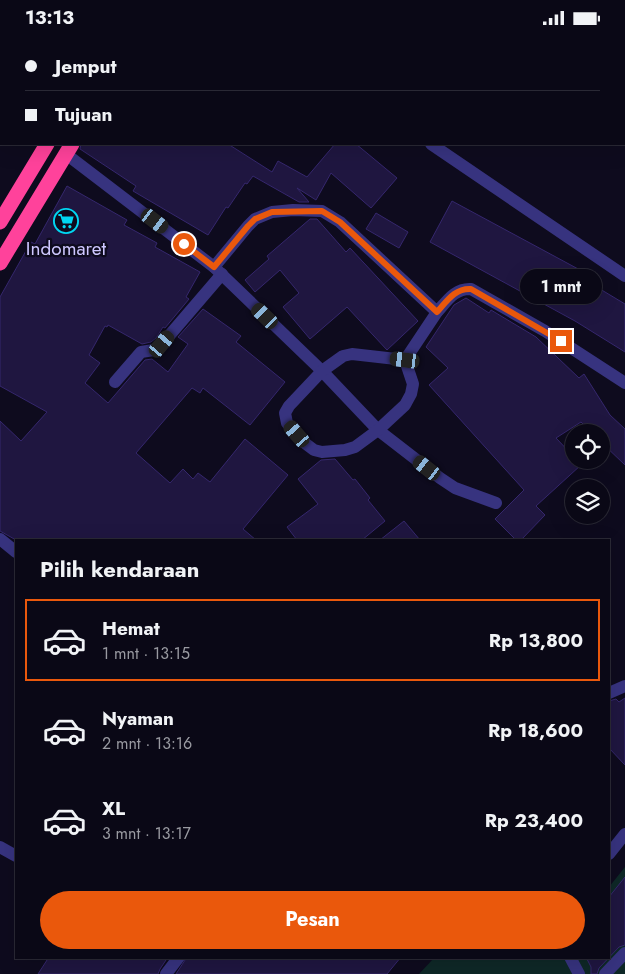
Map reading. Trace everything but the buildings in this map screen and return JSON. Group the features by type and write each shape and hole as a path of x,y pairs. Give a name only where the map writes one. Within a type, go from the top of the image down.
{"highway":[{"path":"0,222 46,145"},
{"path":"0,263 69,149"}],"street":[{"path":"432,145 625,276"},
{"path":"69,149 218,271 322,371 378,430 455,488 496,503"},
{"path":"115,382 141,352 154,350 162,344 255,219 272,212 322,211 340,222 437,312"},
{"path":"405,360 437,312 457,291 463,288 471,289 546,331 625,383"},
{"path":"348,354 405,360 413,384 411,394 405,405 364,442 345,450 322,452 306,445 287,423 285,413 289,405 322,371 338,359 348,354"},
{"path":"0,539 15,551"},
{"path":"610,693 625,686"},
{"path":"610,852 625,834"},
{"path":"0,847 15,855"},
{"path":"605,974 625,953"},
{"path":"166,974 177,959"},
{"path":"571,959 579,974"}],"green space":[{"path":"625,867 625,974 419,974 433,959 610,959 610,886"}],"place":[{"name":"Indomaret","path":"66,221"}],"route":[{"path":"184,244 214,267 255,219 272,212 293,210 322,211 340,222 437,312 457,291 463,288 471,289 478,291 561,341"}]}
